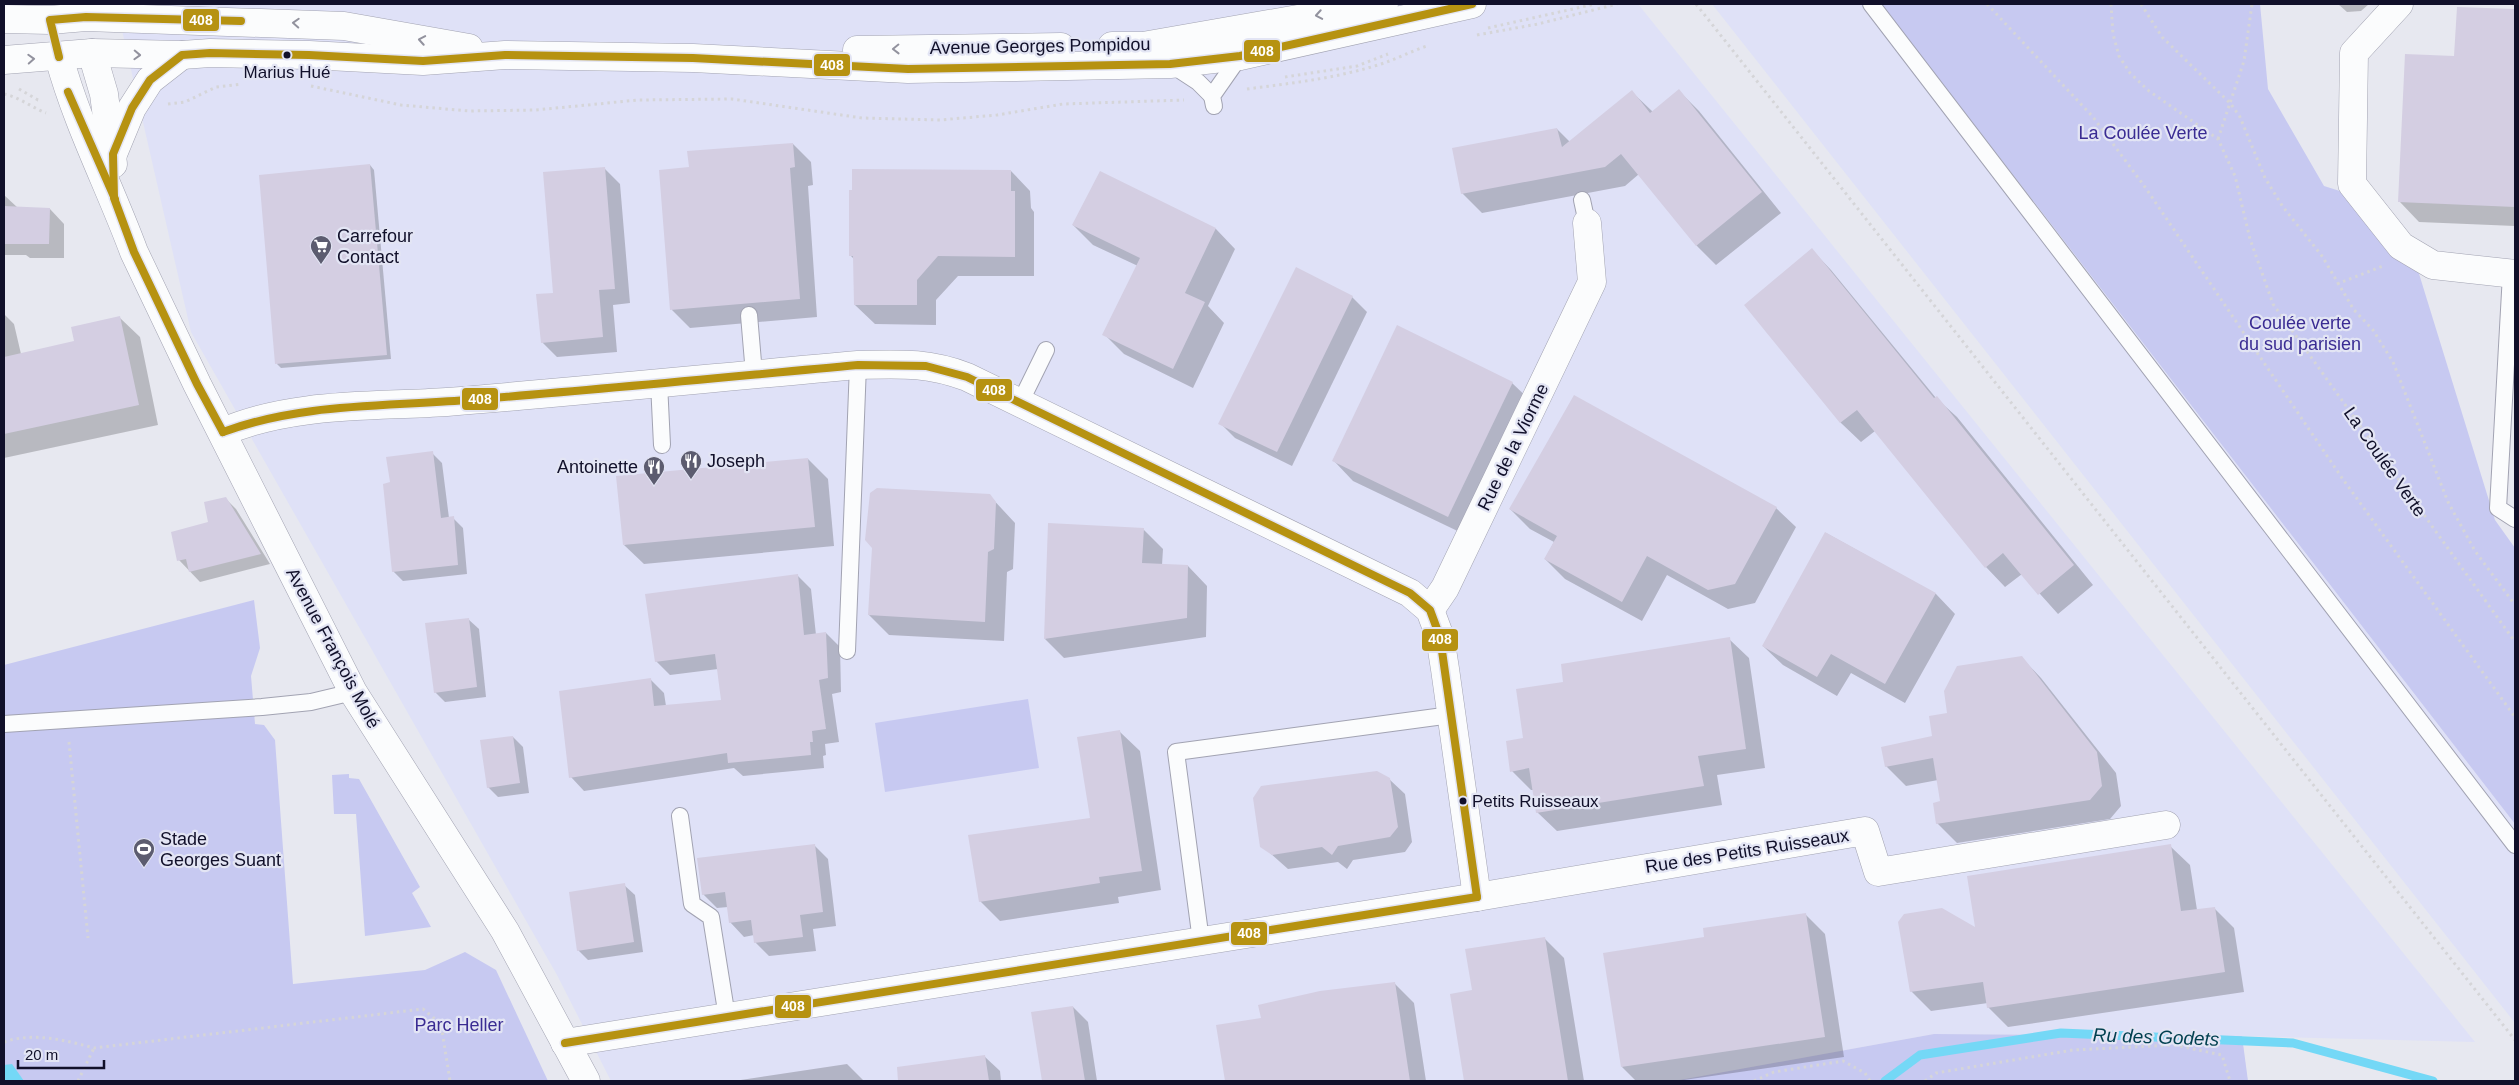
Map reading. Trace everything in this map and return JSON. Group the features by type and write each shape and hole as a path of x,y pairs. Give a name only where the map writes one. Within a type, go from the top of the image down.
{"street":[{"name":"Avenue Georges Pompidou","path":"693,58 876,49 1142,46 1384,4"},
{"name":"Avenue Georges Pompidou","path":"4,60 92,53 182,55 210,53 309,55 423,61 505,55 693,58 908,69 1170,64 1240,56 1472,4"},
{"path":"2399,4 2354,53 2352,184 2401,246 2432,265 2513,274"},
{"name":"Avenue Georges Pompidou","path":"4,19 49,12 85,10 344,26 505,55"},
{"name":"Avenue François Molé","path":"85,10 92,53 104,94 113,154 114,198"},
{"name":"Avenue François Molé","path":"49,12 72,102 114,198 134,252 197,384 223,432 353,692 505,931 586,1081"},
{"path":"113,154 119,136 141,93 150,80 182,55"},
{"name":"Rue de la Viorme","path":"1430,610 1445,588 1592,282 1584,211"},
{"path":"223,432 239,425 299,411 447,402 858,365 916,364 944,368 1020,403 1410,593 1430,610 1440,637 1476,897"},
{"name":"Rue des Petits Ruisseaux","path":"565,1043 1476,897 1865,831 1878,872 2166,825"}],"lane":[{"path":"1871,4 2515,846"},
{"path":"1170,64 1198,82 1213,101 1240,56"},
{"path":"2513,274 2498,508 2515,519"},
{"path":"749,315 754,374"},
{"path":"1020,403 1046,350"},
{"path":"847,651 858,365"},
{"path":"659,382 662,445"},
{"path":"4,724 262,707 311,702 353,692"},
{"path":"1201,941 1176,752 1451,715"},
{"path":"680,816 692,904 711,917 727,1017"}],"path":[{"path":"1467,37 1595,4"},
{"path":"1495,29 1538,24 1617,4"},
{"path":"1696,4 2515,1040"},
{"path":"1987,4 2093,117 2145,187 2342,478 2515,717"},
{"path":"2112,4 2113,34 2119,56 2130,73 2149,91 2218,139 2244,61 2252,4"},
{"path":"2141,4 2162,38 2231,104 2240,116 2265,178 2283,206 2322,256 2354,310 2373,330 2393,362 2404,386 2429,459 2448,502 2476,551 2515,605"},
{"path":"302,84 401,105 469,111 536,110 638,100 732,99 862,118 940,120 997,115 1064,104 1213,101 1244,89 1320,79 1360,70 1385,63 1429,45"},
{"path":"141,93 155,102 172,105 185,102 216,86 245,84"},
{"path":"4,94 16,97 31,107 49,114 65,115 72,102 54,99 38,100 12,87"},
{"name":"La Coulée Verte","path":"2218,139 2235,176 2250,239 2273,304 2515,642"},
{"path":"2337,284 2387,265 2401,246"},
{"path":"67,721 88,938"},
{"path":"4,1042 18,1037 64,1040 94,1048 423,1009 441,1024 450,1081"},
{"path":"1925,1081 1936,1073 2073,1050 2174,1045 2222,1055 2230,1081"},
{"path":"78,1081 94,1048"},
{"path":"1754,1081 1774,1072 1843,1061 1865,1073 1870,1081"}],"shaded area":[{"path":"116,4 1638,4 2475,1042 2242,1036 1934,1034 1674,1081 611,1081 557,975 191,332"},
{"path":"1712,4 1881,4 2515,824 2515,1023"},
{"path":"12,1064 24,1081 4,1081 4,1065"}],"green space":[{"name":"Coulée verte du sud parisien","path":"1881,4 2260,4 2268,89 2324,186 2343,192 2416,264 2495,520 2515,548 2515,824"},
{"name":"Stade Georges Suant","path":"254,600 260,648 251,676 255,724 264,725 275,740 293,984 425,970 465,952 496,970 548,1081 4,1081 4,665"},
{"path":"1028,699 1039,768 885,792 875,723"},
{"path":"349,774 349,778 359,779 420,887 412,893 431,927 365,936 356,814 334,814 332,775"},
{"path":"1934,1034 2242,1036 2248,1081 1674,1081"}],"building":[{"path":"2457,7 2515,9 2515,207 2398,202 2405,54 2454,56"},
{"path":"1679,89 1762,192 1696,246 1621,154 1605,167 1461,194 1452,148 1557,128 1562,147 1632,90 1650,113"},
{"path":"793,143 795,167 790,168 800,299 670,310 659,170 689,167 687,151"},
{"path":"370,164 387,355 275,364 259,175"},
{"path":"605,167 615,289 599,290 603,337 541,343 536,294 553,293 543,172"},
{"path":"852,169 1011,170 1011,191 1015,191 1015,257 938,256 917,280 917,305 854,305 853,256 849,256 849,190 852,190"},
{"path":"1100,171 1216,228 1185,293 1205,302 1173,369 1102,335 1140,258 1072,225"},
{"path":"4,206 50,208 49,244 4,244"},
{"path":"1812,248 1934,398 1937,396 2074,565 2038,595 2003,553 1985,568 1857,410 1840,423 1744,305"},
{"path":"1296,267 1353,296 1277,452 1218,424"},
{"path":"120,316 139,405 4,434 4,357 74,341 71,327"},
{"path":"1397,325 1513,382 1448,517 1332,461"},
{"path":"1574,395 1777,507 1735,584 1708,590 1647,556 1622,602 1544,559 1557,536 1509,509"},
{"path":"433,451 441,518 454,516 458,565 392,572 383,484 390,482 386,457"},
{"path":"808,458 815,527 623,545 616,476"},
{"path":"877,488 990,494 996,502 994,549 988,552 985,622 868,615 872,548 865,540 870,493"},
{"path":"226,497 261,554 189,572 186,559 177,561 171,532 208,522 204,502"},
{"path":"1048,523 1144,528 1142,563 1188,565 1187,618 1044,639"},
{"path":"1825,532 1936,593 1885,684 1831,654 1817,677 1762,646"},
{"path":"798,574 804,635 826,632 828,678 819,680 826,729 812,731 813,742 810,742 811,755 728,763 727,753 569,778 559,691 651,678 654,706 721,700 715,654 655,662 645,594"},
{"path":"469,618 477,687 434,693 425,623"},
{"path":"1730,637 1746,749 1698,756 1704,786 1536,813 1529,768 1510,772 1506,741 1523,738 1516,689 1563,682 1561,664"},
{"path":"2022,656 2097,752 2102,786 2090,800 1936,824 1933,803 1940,801 1933,758 1885,767 1881,747 1932,736 1929,716 1947,713 1944,691 1957,666"},
{"path":"1120,730 1142,871 1099,877 1100,883 979,902 968,835 1090,818 1077,737"},
{"path":"513,736 520,783 487,788 480,740"},
{"path":"1377,771 1390,778 1398,827 1390,837 1338,846 1332,855 1322,847 1272,855 1260,847 1253,798 1261,786"},
{"path":"815,844 823,912 800,915 803,937 754,943 751,920 729,923 725,892 702,895 697,858"},
{"path":"2171,844 2181,911 2215,907 2225,972 1987,1008 1983,982 1910,992 1898,922 1904,914 1942,908 1975,927 1967,876"},
{"path":"625,883 634,942 577,951 569,892"},
{"path":"1806,913 1825,1037 1621,1067 1603,953 1704,937 1703,928"},
{"path":"1545,937 1568,1081 1464,1081 1450,994 1472,990 1465,949"},
{"path":"1395,982 1410,1081 1225,1081 1216,1025 1261,1018 1258,1005 1320,991"},
{"path":"1073,1006 1085,1081 1042,1081 1031,1012"},
{"path":"985,1055 989,1081 898,1081 897,1067"}],"waterway":[{"name":"Ru des Godets","path":"1885,1081 1920,1055 2061,1033 2293,1043 2433,1081"}],"transit line":[{"name":"408","path":"223,432 197,384 134,252 114,198 113,154 132,108 150,80 182,55 210,53 309,55 423,61 505,55 693,58 908,69 1170,64 1240,56 1472,4"},
{"name":"408","path":"59,57 50,20 86,17 241,21"},
{"name":"408","path":"68,92 115,199"},
{"name":"408","path":"223,432 253,423 313,411 613,388 858,365 926,366 967,377 1410,593 1430,610 1440,637 1477,897"},
{"name":"408","path":"565,1043 1477,897"}],"place":[{"name":"Marius Hué","path":"287,55"},
{"name":"Carrefour Contact","path":"321,265"},
{"name":"Joseph","path":"691,480"},
{"name":"Antoinette","path":"654,486"},
{"name":"Petits Ruisseaux","path":"1463,801"},
{"name":"Stade Georges Suant","path":"144,868"}],"park label":[{"name":"Parc Heller","path":"459,1025"}]}
